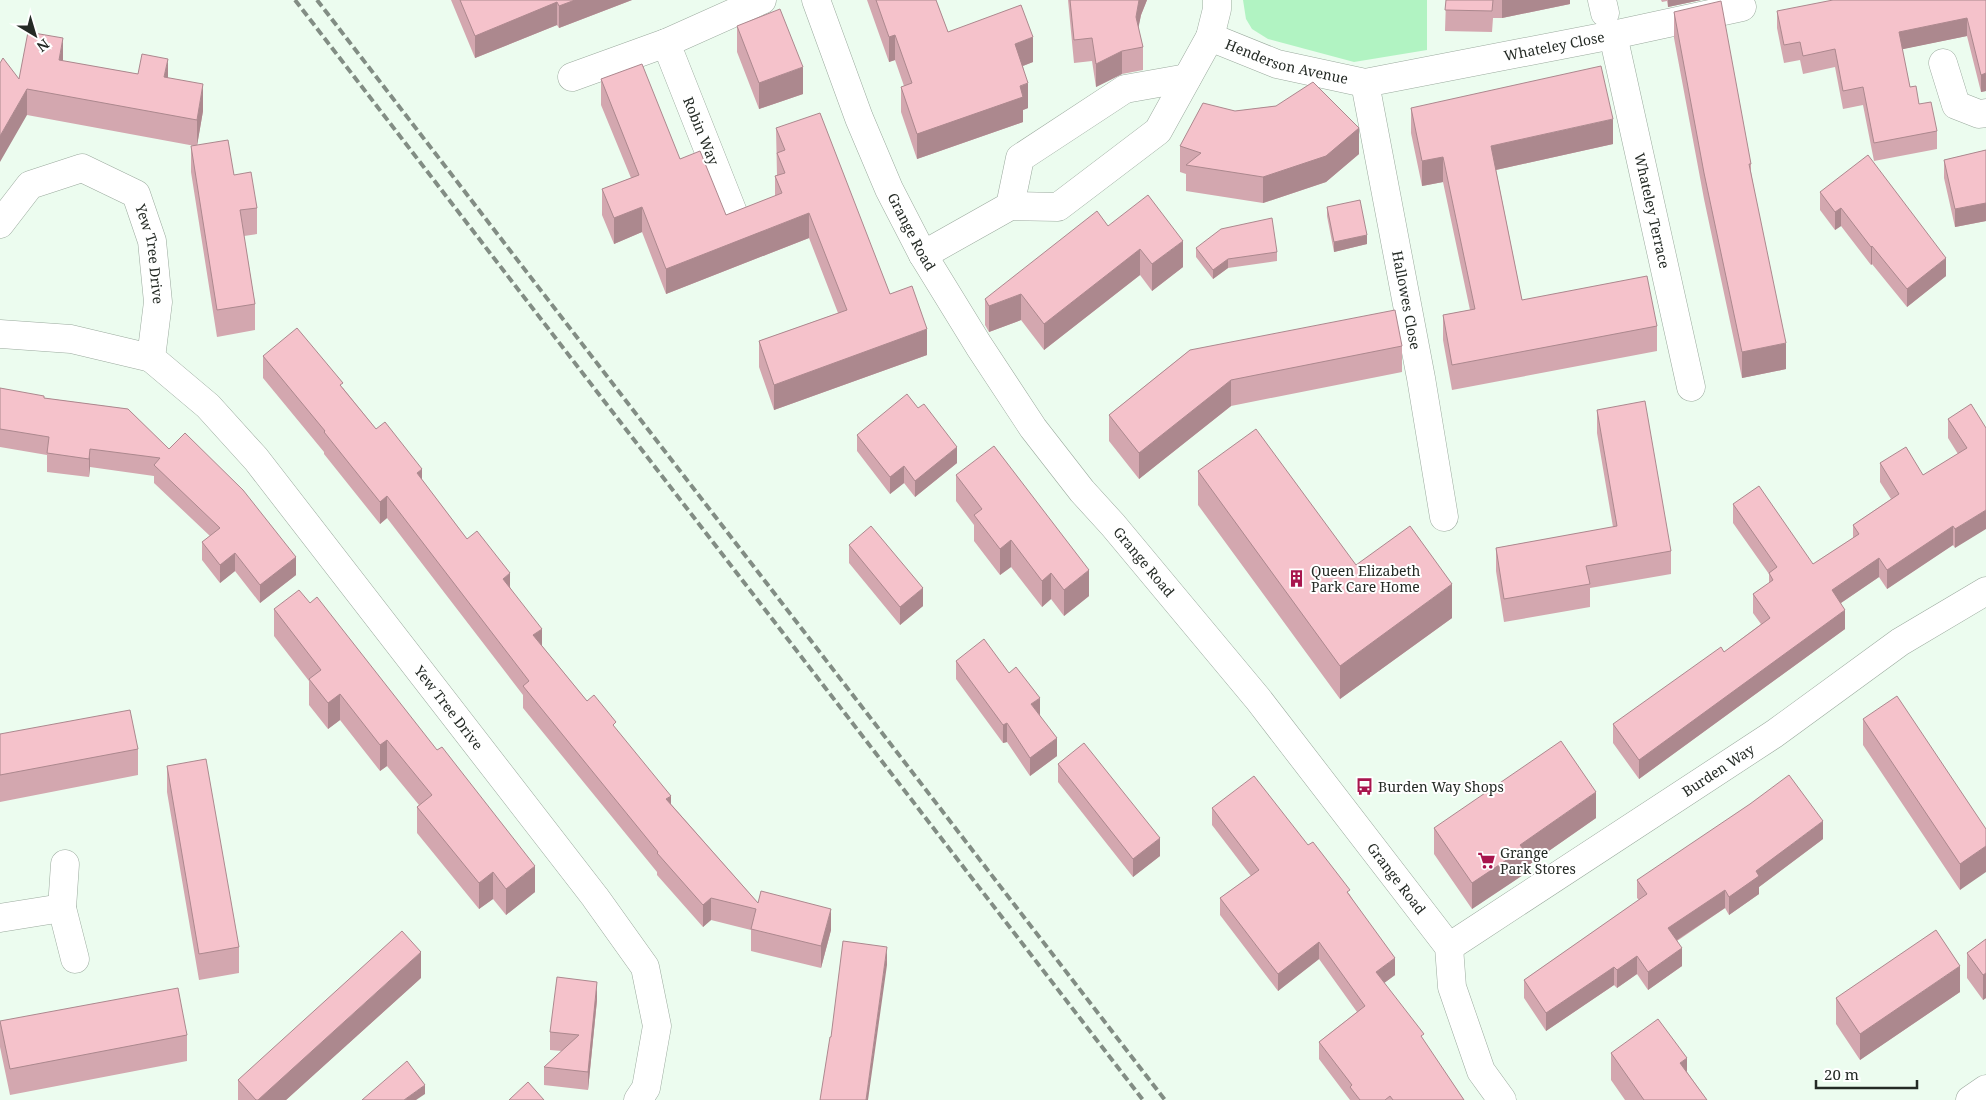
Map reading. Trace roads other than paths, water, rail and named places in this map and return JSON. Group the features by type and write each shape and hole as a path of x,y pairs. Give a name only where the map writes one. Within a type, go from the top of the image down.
{"street":[{"path":"572,77 666,43 762,0"},
{"name":"Grange Road","path":"816,0 859,118 889,189 923,255 979,346 1033,428 1082,491 1120,533 1258,699 1449,947"},
{"name":"Henderson Avenue","path":"1010,206 1058,207 1158,131 1210,37 1217,9 1217,0"},
{"name":"Whateley Close","path":"1365,83 1606,16 1742,7"},
{"name":"Whateley Terrace","path":"1606,16 1691,387"},
{"name":"Henderson Avenue","path":"1210,37 1277,64 1365,83"},
{"name":"Robin Way","path":"666,43 736,220"},
{"path":"1943,63 1956,105 1979,114 1986,113"},
{"path":"923,255 1010,206 1020,158 1125,89 1187,78"},
{"name":"Hallowes Close","path":"1365,83 1421,378 1444,517"},
{"name":"Yew Tree Drive","path":"0,224 30,185 82,168 136,194 152,241 158,302 151,358"},
{"name":"Yew Tree Drive","path":"0,334 70,339 151,358 208,406 256,459 595,897 645,967 657,1026 646,1088 638,1100"},
{"name":"Burden Way","path":"1449,947 1774,734 1900,642 1986,591"},
{"path":"65,864 62,908 75,959"},
{"path":"0,918 62,908"},
{"path":"1449,947 1452,988 1481,1071 1502,1100"},
{"path":"1970,1100 1986,1089"}],"railway":[{"path":"295,0 1143,1100"},
{"path":"317,0 1165,1100"}],"place":[{"name":"Queen Elizabeth Park Care Home","path":"1297,579"},
{"name":"Burden Way Shops","path":"1364,787"},
{"name":"Grange Park Stores","path":"1486,861"}]}
